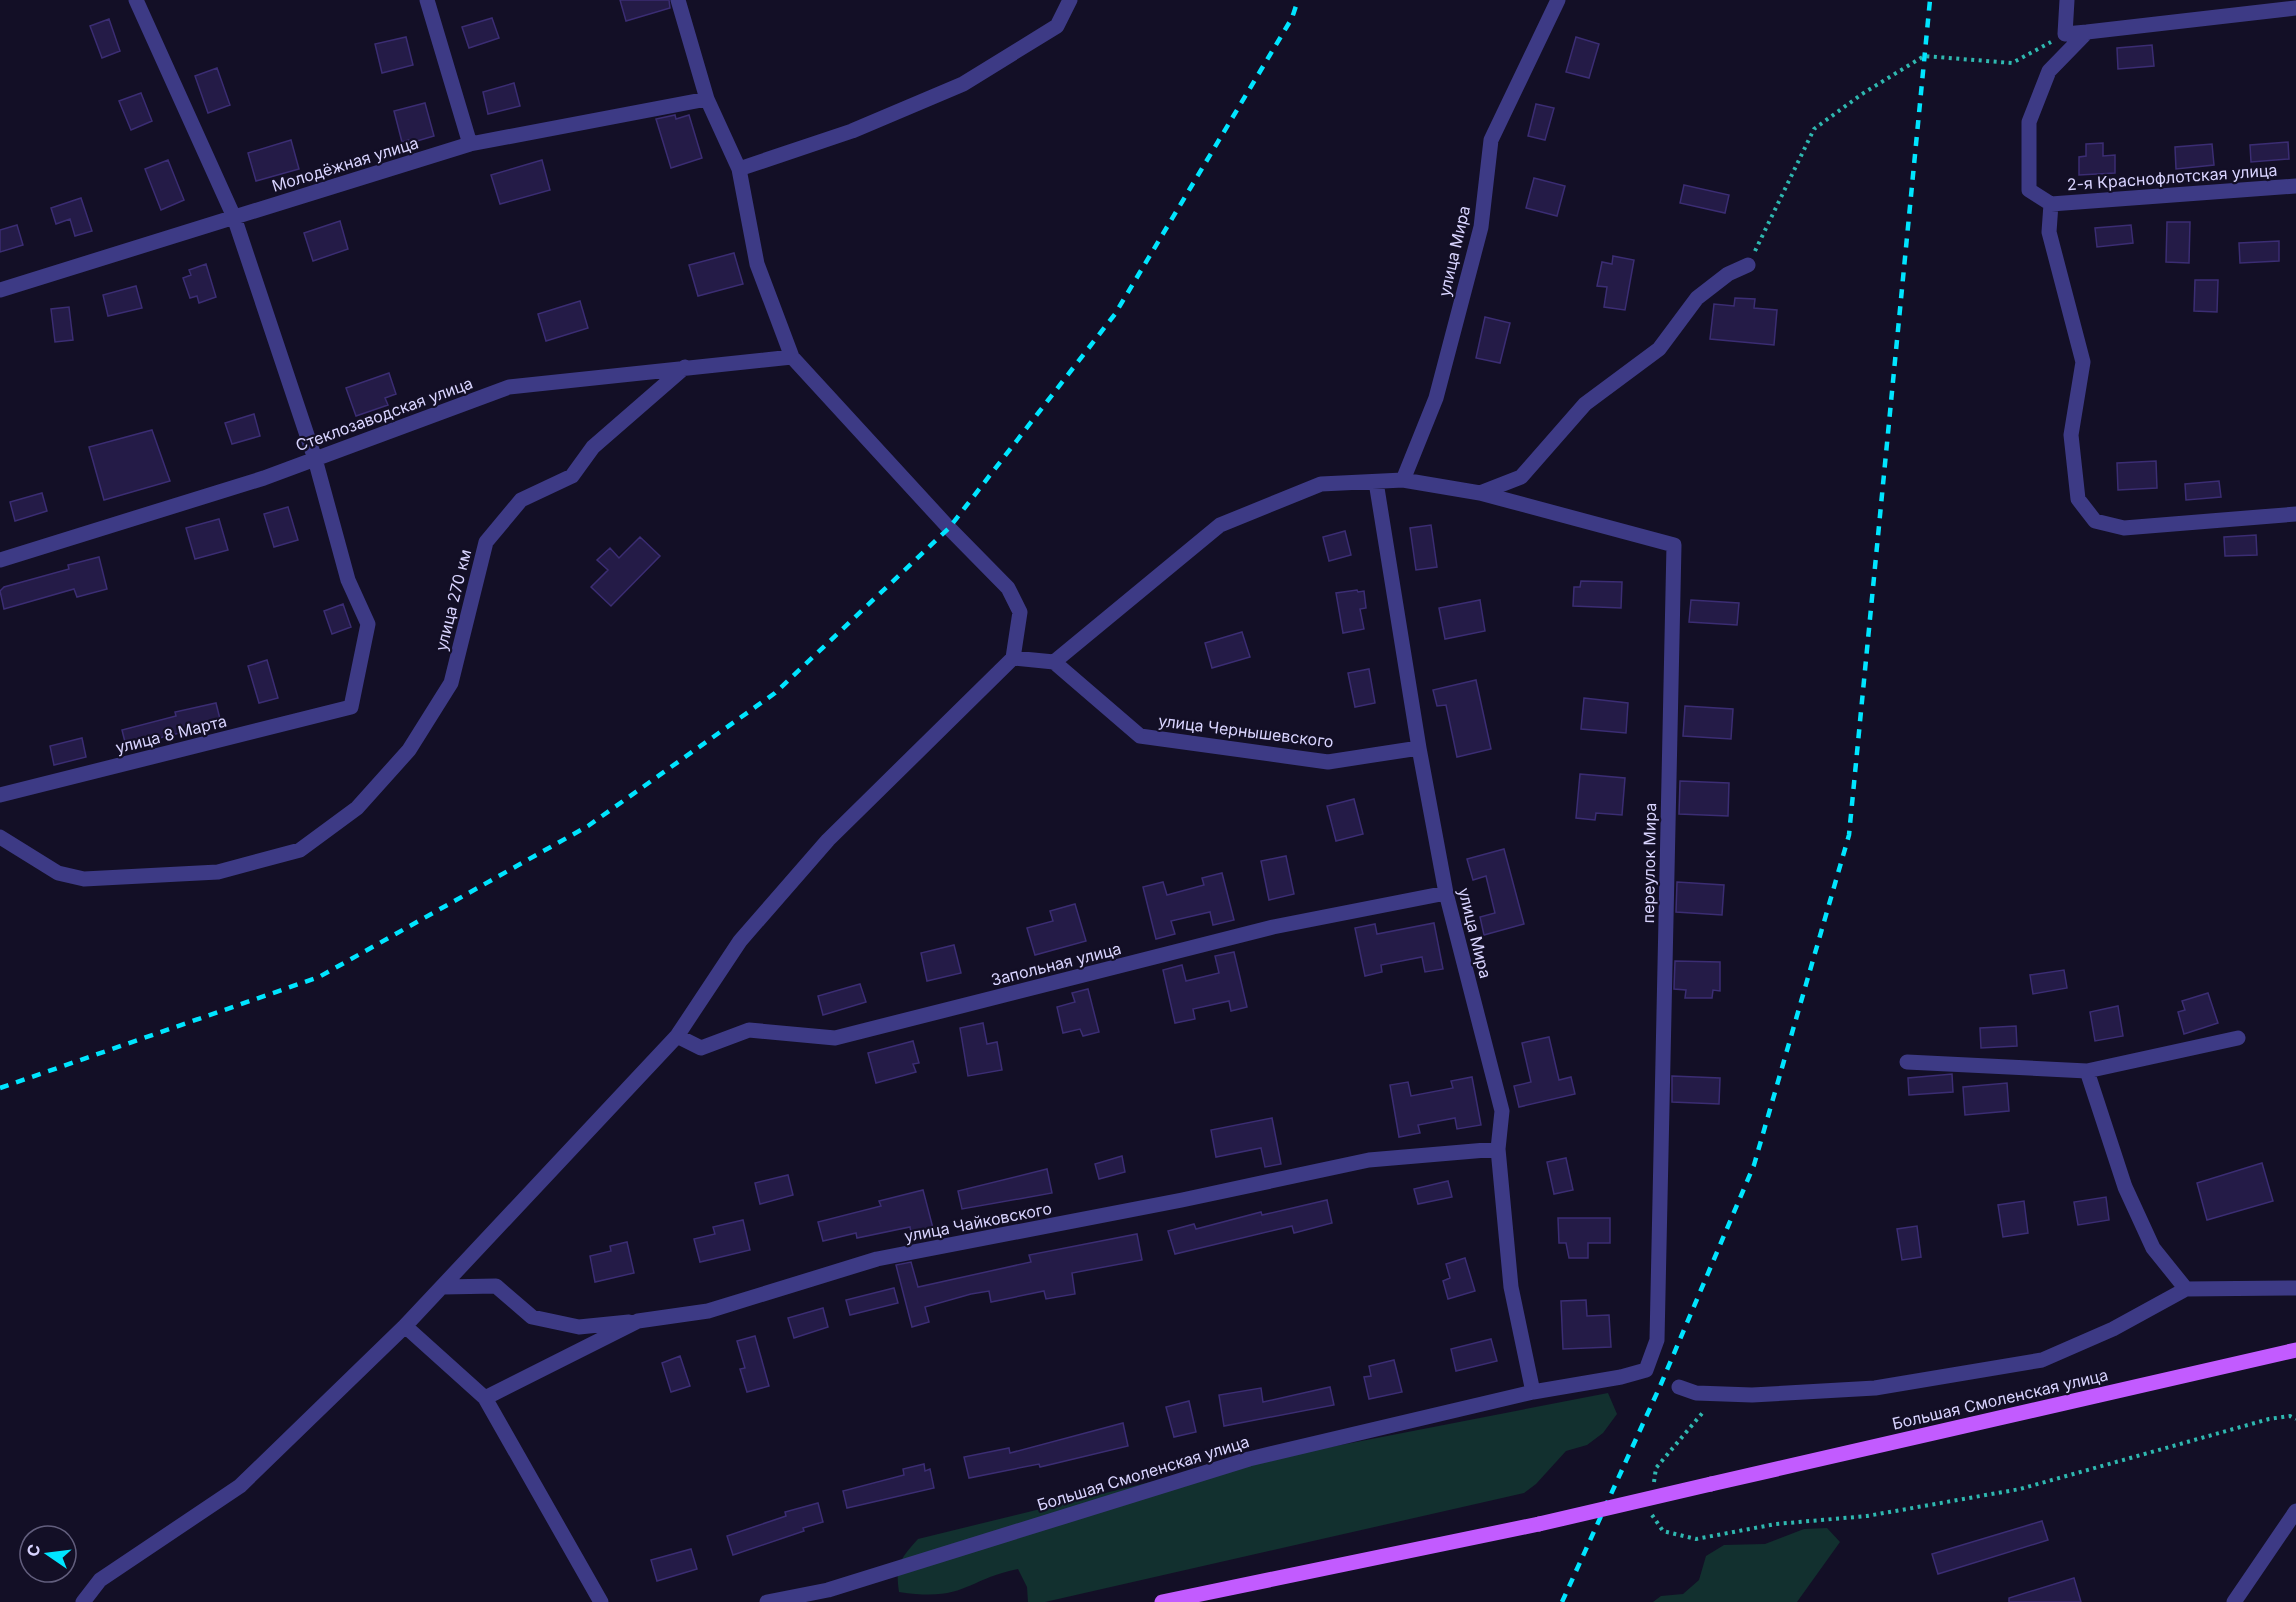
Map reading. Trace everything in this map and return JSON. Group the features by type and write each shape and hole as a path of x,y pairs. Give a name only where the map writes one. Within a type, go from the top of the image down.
{"main road":[{"name":"Большая Смоленская улица","path":"1162,1602 1539,1524 2296,1350"}],"street":[{"path":"136,0 234,217 315,459"},
{"path":"427,0 470,144"},
{"path":"83,1602 100,1580 240,1486 405,1326 678,1036 740,941 828,840 1013,658 1020,612 1008,588 949,528 792,357 757,264 739,169 707,99 678,0"},
{"path":"739,169 852,132 963,84 1056,26 1070,0"},
{"name":"улица Мира","path":"1403,480 1436,398 1481,227 1491,140 1558,0"},
{"path":"2067,0 2065,34 2296,8"},
{"path":"2087,32 2049,71 2029,122 2029,190 2051,204 2049,232 2083,362 2071,435 2078,499 2095,521 2124,528 2296,514"},
{"name":"Молодёжная улица","path":"0,290 470,144 707,99"},
{"name":"2-я Краснофлотская улица","path":"2051,204 2296,186"},
{"path":"1480,493 1521,477 1585,404 1659,349 1697,298 1728,274 1748,265"},
{"name":"Стеклозаводская улица","path":"0,560 264,478 510,387 792,357"},
{"name":"улица 270 км","path":"0,837 58,873 84,879 218,872 300,850 357,808 372,792 409,750 451,682 486,542 522,500 572,476 593,447 685,367"},
{"name":"улица 8 Марта","path":"0,795 351,707 368,624 348,580 315,459"},
{"name":"переулок Мира","path":"1054,662 1220,525 1321,484 1403,480 1480,493 1674,545 1657,1340 1646,1370 1621,1377 1533,1392"},
{"name":"улица Мира","path":"1376,482 1419,748 1446,893 1502,1111 1498,1149 1511,1287 1533,1392"},
{"path":"1013,658 1054,662"},
{"name":"улица Чернышевского","path":"1054,662 1140,736 1328,762 1419,748"},
{"name":"Запольная улица","path":"678,1036 702,1048 749,1030 834,1038 1273,927 1446,893"},
{"path":"1907,1062 2087,1071 2238,1038"},
{"path":"2087,1071 2125,1187 2139,1218 2153,1248 2186,1289"},
{"name":"улица Чайковского","path":"485,1398 638,1321 708,1311 877,1259 1149,1207 1369,1160 1498,1149"},
{"path":"443,1287 496,1286 532,1317 579,1327 638,1321"},
{"path":"1679,1387 1696,1393 1752,1395 1875,1388 2042,1360 2113,1329 2186,1289 2296,1288"},
{"path":"405,1326 485,1398 601,1602"},
{"name":"Большая Смоленская улица","path":"766,1602 828,1590 1249,1459 1533,1392"},
{"path":"2234,1602 2247,1587 2296,1511"},
{"path":"2247,1587 2251,1602"}],"path":[{"path":"1748,265 1814,129 1862,94 1924,56 2012,63 2065,34"},
{"path":"1653,1489 1656,1468 1710,1405 1713,1393"},
{"path":"1649,1511 1663,1531 1696,1539 1776,1524 1867,1516 2020,1489 2269,1419 2289,1416 2296,1419"}],"green space":[{"path":"1608,1393 1617,1414 1603,1433 1587,1445 1566,1451 1536,1484 1524,1493 1045,1602 1028,1602 1027,1587 1018,1569 952,1592 921,1594 899,1592 900,1563 918,1539 1150,1482"},
{"path":"1827,1528 1840,1542 1797,1602 1653,1602 1661,1596 1683,1594 1699,1580 1706,1556 1724,1545 1765,1544 1804,1529"}],"building":[{"path":"620,0 669,0 670,8 626,21"},
{"path":"492,18 499,38 469,48 462,27"},
{"path":"109,19 120,51 102,58 90,26"},
{"path":"406,37 413,65 382,73 375,44"},
{"path":"1576,37 1599,44 1589,78 1566,72"},
{"path":"2152,45 2154,66 2118,69 2117,48"},
{"path":"217,68 230,105 208,113 195,76"},
{"path":"514,83 520,106 488,114 483,92"},
{"path":"141,93 152,121 131,130 119,101"},
{"path":"425,103 434,136 410,143 409,140 402,142 394,111"},
{"path":"1536,104 1554,108 1545,140 1528,136"},
{"path":"675,115 676,119 689,115 702,158 671,168 656,119"},
{"path":"291,140 299,169 256,181 248,153"},
{"path":"2288,142 2289,159 2251,162 2250,145"},
{"path":"2103,143 2103,156 2115,155 2115,173 2079,175 2079,157 2086,156 2086,144"},
{"path":"2212,144 2214,165 2176,169 2175,147"},
{"path":"168,160 184,200 161,210 145,169"},
{"path":"542,160 550,190 500,204 491,175"},
{"path":"1534,178 1565,186 1557,216 1526,208"},
{"path":"1684,185 1729,195 1725,213 1680,203"},
{"path":"81,198 92,231 75,236 70,219 56,224 51,208"},
{"path":"340,221 348,249 313,261 304,233"},
{"path":"2167,222 2190,222 2189,263 2166,262"},
{"path":"17,225 23,245 0,252 0,230"},
{"path":"2131,225 2133,243 2097,247 2095,228"},
{"path":"2279,241 2279,261 2240,263 2239,243"},
{"path":"734,253 743,284 698,296 689,265"},
{"path":"1613,256 1634,260 1625,310 1604,307 1607,287 1597,286 1602,262 1612,264"},
{"path":"206,264 216,297 199,303 197,296 190,298 183,278 191,275 189,270"},
{"path":"2195,280 2218,280 2217,312 2194,311"},
{"path":"136,286 142,308 108,316 103,295"},
{"path":"1735,298 1755,299 1754,308 1777,310 1774,345 1710,339 1714,304 1734,306"},
{"path":"580,301 588,328 546,341 538,314"},
{"path":"69,307 73,340 55,342 51,309"},
{"path":"1485,317 1510,323 1500,363 1476,358"},
{"path":"389,373 396,394 385,398 388,405 356,416 346,388"},
{"path":"254,414 260,436 232,444 225,423"},
{"path":"152,430 170,481 104,500 89,447"},
{"path":"2156,461 2157,488 2118,490 2117,463"},
{"path":"2219,481 2221,497 2186,500 2185,484"},
{"path":"42,493 47,511 15,521 10,502"},
{"path":"288,507 298,540 274,547 264,514"},
{"path":"219,519 228,550 195,559 186,528"},
{"path":"1431,525 1437,567 1416,570 1410,528"},
{"path":"1345,531 1351,555 1329,561 1323,537"},
{"path":"2256,535 2257,555 2225,556 2224,537"},
{"path":"640,537 660,556 611,606 591,587 608,570 597,560 610,548 619,558"},
{"path":"99,557 107,589 77,597 74,589 4,609 0,591 4,587 69,569 68,565"},
{"path":"1581,581 1622,582 1621,608 1573,606 1574,587 1580,587"},
{"path":"1357,590 1358,592 1364,591 1366,608 1360,609 1364,629 1343,633 1336,593"},
{"path":"1480,600 1485,631 1445,639 1439,608"},
{"path":"1691,600 1739,603 1737,625 1689,622"},
{"path":"343,604 351,627 332,634 324,611"},
{"path":"1242,632 1250,657 1212,668 1205,643"},
{"path":"267,660 278,698 259,703 248,666"},
{"path":"1369,669 1375,703 1355,707 1348,673"},
{"path":"1476,680 1491,749 1457,757 1446,705 1437,706 1433,690"},
{"path":"1584,698 1628,703 1626,733 1581,729"},
{"path":"216,703 221,723 126,746 122,730 176,716 175,712"},
{"path":"1685,706 1733,709 1731,739 1683,736"},
{"path":"82,738 86,757 54,765 50,746"},
{"path":"1580,774 1625,778 1622,815 1596,813 1595,820 1576,818"},
{"path":"1680,781 1729,783 1728,816 1679,814"},
{"path":"1354,799 1363,834 1336,841 1327,806"},
{"path":"1504,849 1524,924 1484,935 1480,917 1495,913 1486,876 1473,880 1467,859"},
{"path":"1286,856 1294,894 1269,900 1261,861"},
{"path":"1222,873 1234,920 1213,925 1210,912 1171,921 1175,934 1156,939 1143,887 1163,882 1167,895 1204,885 1202,878"},
{"path":"1677,882 1724,885 1722,915 1676,912"},
{"path":"1075,904 1086,941 1035,955 1027,928 1053,921 1050,911"},
{"path":"1434,923 1443,969 1425,972 1422,957 1381,965 1382,972 1365,976 1355,928 1375,924 1377,934"},
{"path":"954,945 961,973 927,981 921,953"},
{"path":"1234,952 1247,1007 1231,1011 1229,1001 1193,1009 1195,1019 1175,1023 1163,970 1182,965 1186,981 1219,973 1215,956"},
{"path":"1675,961 1720,962 1720,991 1713,990 1712,998 1685,998 1686,990 1674,989"},
{"path":"2064,970 2067,988 2033,994 2030,975"},
{"path":"860,984 866,1002 823,1015 818,996"},
{"path":"1088,989 1099,1032 1083,1036 1080,1029 1063,1033 1057,1007 1075,1002 1072,993"},
{"path":"2208,993 2218,1023 2184,1034 2178,1012 2185,1010 2182,1001"},
{"path":"2118,1006 2123,1036 2095,1041 2090,1012"},
{"path":"983,1023 987,1044 997,1042 1002,1070 968,1076 960,1028"},
{"path":"2016,1026 2017,1046 1981,1048 1980,1028"},
{"path":"1549,1037 1559,1080 1571,1077 1575,1094 1519,1107 1514,1086 1531,1082 1522,1043"},
{"path":"913,1041 919,1063 913,1064 916,1072 876,1083 868,1053"},
{"path":"1952,1074 1953,1092 1909,1095 1908,1078"},
{"path":"1672,1076 1720,1078 1719,1104 1672,1102"},
{"path":"1472,1077 1481,1125 1457,1129 1455,1118 1418,1125 1420,1133 1399,1137 1390,1085 1408,1082 1411,1096 1453,1088 1451,1081"},
{"path":"2007,1083 2009,1111 1965,1115 1963,1087"},
{"path":"1272,1118 1281,1164 1265,1167 1261,1148 1216,1157 1211,1130"},
{"path":"1122,1156 1125,1172 1099,1179 1095,1164"},
{"path":"1566,1158 1573,1190 1554,1194 1547,1162"},
{"path":"2262,1163 2273,1201 2207,1220 2197,1183"},
{"path":"1047,1169 1052,1193 962,1209 958,1191"},
{"path":"788,1175 793,1195 760,1204 755,1183"},
{"path":"1448,1181 1452,1197 1418,1204 1414,1189"},
{"path":"923,1190 934,1232 912,1237 910,1227 857,1238 856,1233 823,1241 818,1222 881,1206 879,1201"},
{"path":"2106,1197 2109,1220 2078,1225 2074,1202"},
{"path":"1327,1200 1332,1223 1294,1233 1292,1226 1175,1254 1168,1231 1194,1224 1196,1229 1261,1212 1262,1215"},
{"path":"2024,1201 2028,1233 2003,1237 1998,1205"},
{"path":"1558,1218 1610,1218 1610,1243 1588,1243 1588,1258 1569,1258 1566,1243 1559,1243"},
{"path":"743,1220 750,1250 700,1262 694,1239 715,1234 713,1227"},
{"path":"1917,1226 1921,1257 1902,1260 1897,1229"},
{"path":"1137,1234 1142,1260 1072,1273 1075,1294 1046,1299 1044,1291 991,1302 989,1291 971,1294 925,1307 929,1322 912,1327 896,1265 911,1262 918,1287 1031,1262 1029,1255"},
{"path":"627,1242 634,1273 595,1282 590,1256 611,1251 610,1246"},
{"path":"1465,1258 1475,1291 1448,1299 1443,1281 1450,1278 1446,1264"},
{"path":"894,1288 898,1303 850,1315 846,1300"},
{"path":"1586,1300 1587,1316 1609,1315 1611,1347 1563,1349 1561,1301"},
{"path":"823,1308 828,1327 794,1338 788,1318"},
{"path":"755,1336 769,1386 747,1392 740,1369 745,1368 737,1341"},
{"path":"1491,1339 1497,1361 1456,1371 1451,1349"},
{"path":"680,1356 690,1386 671,1392 662,1363"},
{"path":"1394,1360 1402,1392 1369,1399 1364,1377 1371,1376 1369,1366"},
{"path":"1330,1387 1334,1405 1224,1426 1219,1395 1261,1388 1263,1402"},
{"path":"1189,1401 1196,1432 1174,1437 1166,1407"},
{"path":"1123,1423 1128,1446 1040,1467 1039,1464 969,1478 964,1457 1009,1448 1010,1453"},
{"path":"924,1464 925,1471 930,1469 934,1488 847,1508 843,1491 904,1475 903,1469"},
{"path":"818,1503 823,1522 803,1528 804,1531 733,1555 727,1536 786,1516 785,1512"},
{"path":"2042,1521 2048,1540 1938,1574 1932,1554"},
{"path":"691,1549 697,1569 657,1581 651,1560"},
{"path":"2074,1578 2081,1602 2009,1602 2009,1598"}],"railway":[{"path":"0,1088 319,977 588,826 775,693 949,528 1115,314 1292,18 1298,0"},
{"path":"1562,1602 1661,1384 1754,1165 1849,835 1930,0"}]}
